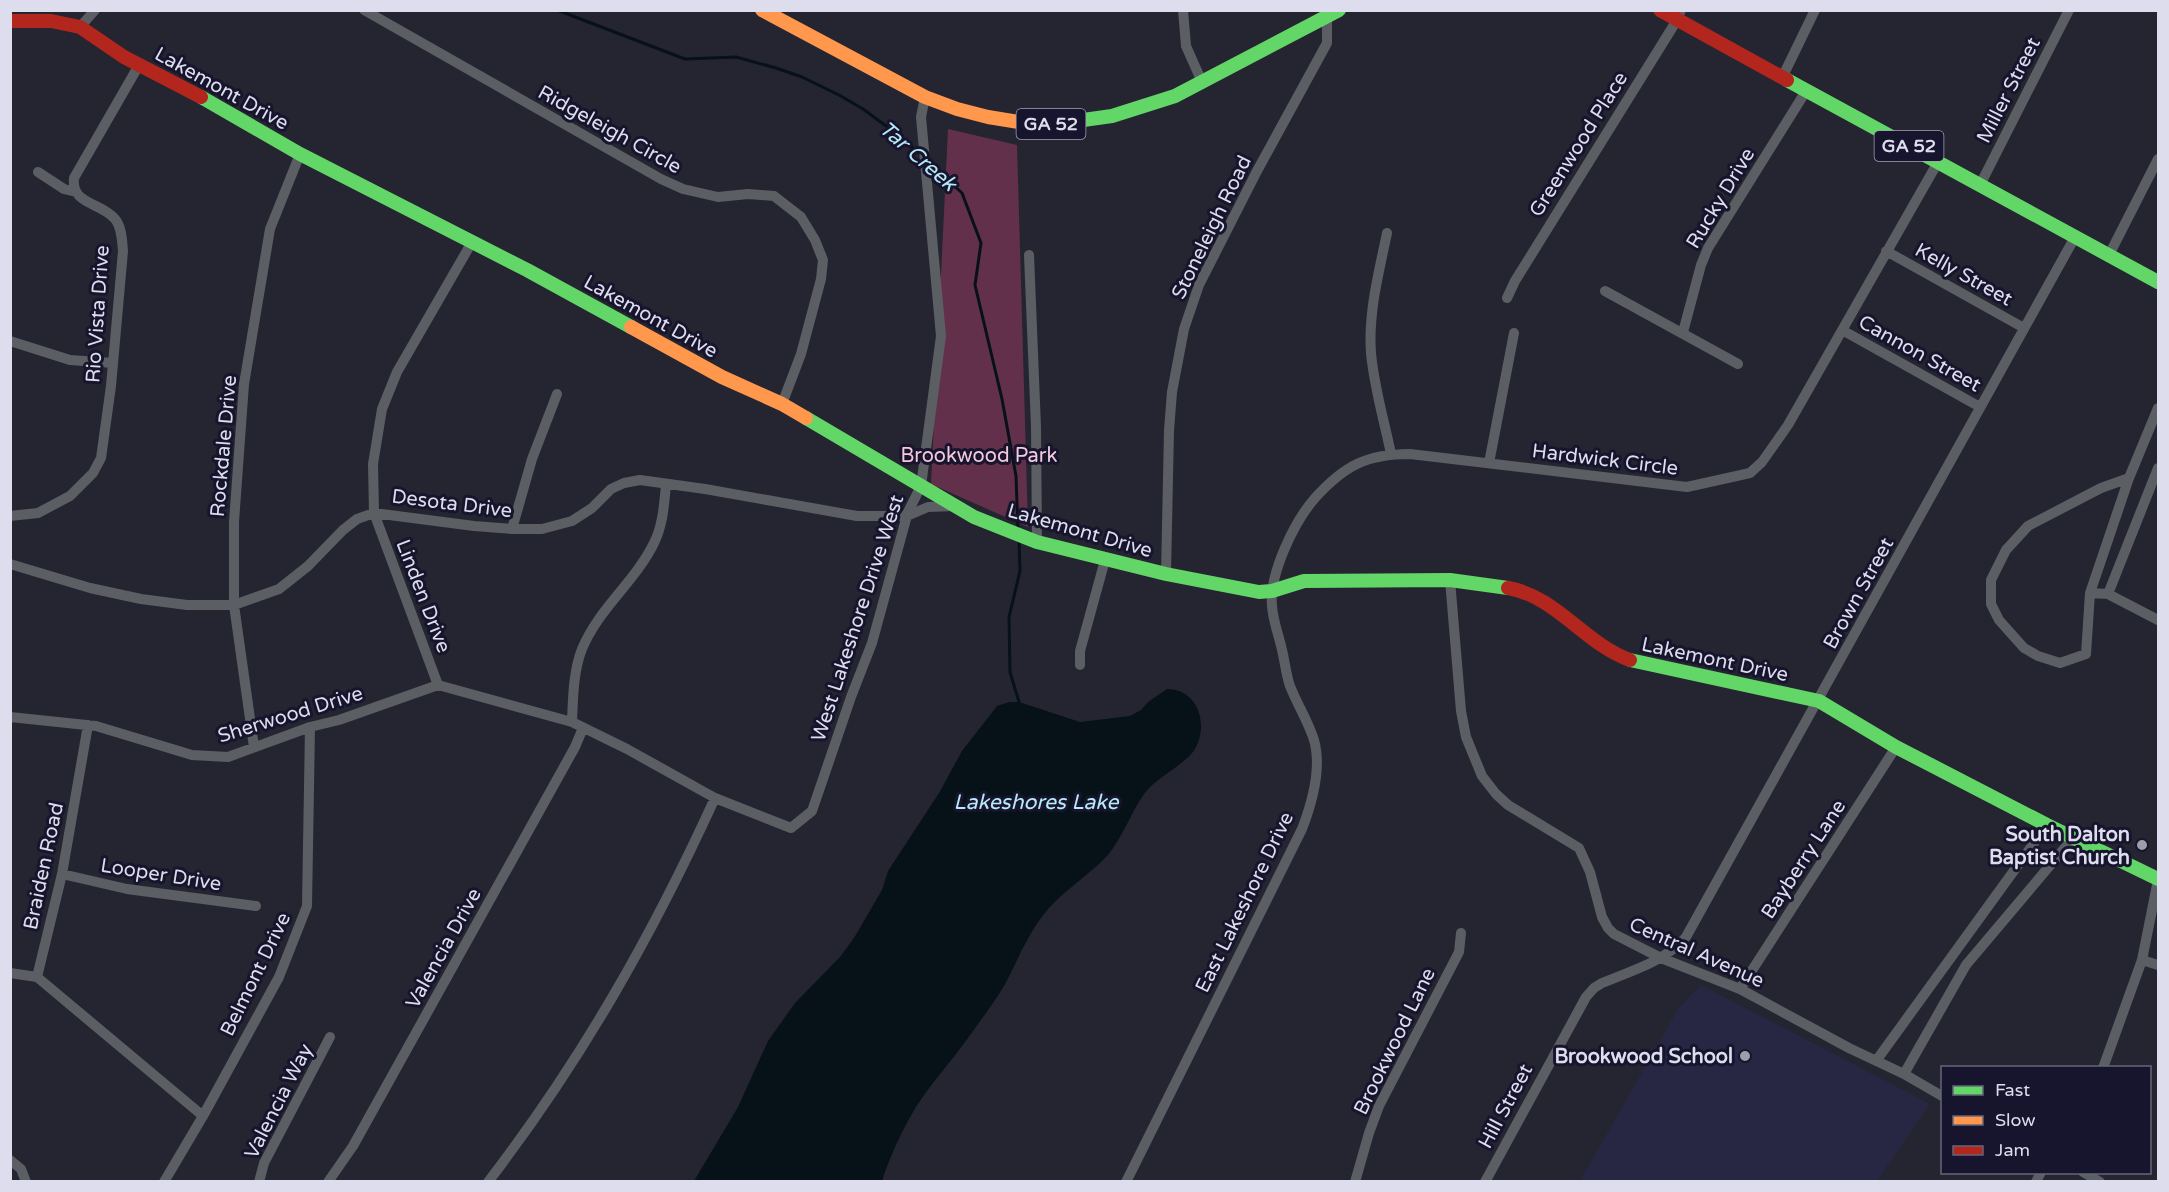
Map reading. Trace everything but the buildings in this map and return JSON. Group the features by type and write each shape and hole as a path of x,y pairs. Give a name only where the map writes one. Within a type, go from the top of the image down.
{"street":[{"path":"80,27 95,10"},
{"name":"Ridgeleigh Circle","path":"363,10 683,189 717,198 748,194 774,196 801,217 815,240 823,260 821,279 801,354 782,404"},
{"name":"GA 52","path":"762,10 925,97 967,113 991,119 1054,124 1093,121 1148,108 1333,14"},
{"path":"1183,10 1186,46 1202,82"},
{"name":"GA 52","path":"1659,10 1679,15 1782,78 2158,282"},
{"path":"1782,78 1815,10"},
{"name":"Miller Street","path":"1980,185 2069,10"},
{"name":"Stoneleigh Road","path":"1166,574 1169,430 1172,392 1184,329 1199,285 1327,43 1333,14"},
{"name":"Greenwood Place","path":"1507,298 1515,280 1679,15"},
{"name":"Lakemont Drive","path":"10,21 51,21 80,27 124,57 300,154 527,270 722,377 782,404 974,518 1037,542 1105,560 1259,591 1272,591 1304,581 1450,580 1512,590 1533,597 1572,622 1603,647 1621,657 1638,663 1819,701 1896,747 2158,879"},
{"path":"76,192 73,188 74,178 139,65"},
{"name":"Rucky Drive","path":"1683,332 1701,265 1708,248 1806,91"},
{"name":"West Lakeshore Drive West","path":"715,798 791,828 812,811 872,643 907,516 921,486 941,336 921,117 925,97"},
{"name":"Rockdale Drive","path":"254,747 234,605 234,522 244,384 270,229 300,154"},
{"path":"2109,255 2158,159"},
{"name":"Hardwick Circle","path":"1272,591 1275,575 1310,505 1337,476 1354,464 1375,456 1410,453 1687,488 1750,473 1762,462 1788,425 1938,162"},
{"name":"Rio Vista Drive","path":"10,516 38,513 70,496 93,473 101,458 113,363 123,252 121,234 116,220 103,208 83,200 76,192 64,189 38,172"},
{"path":"1387,233 1371,330 1371,353 1391,454"},
{"name":"Brown Street","path":"1661,958 1676,948 1686,937 2076,237"},
{"name":"Linden Drive","path":"438,685 374,513 373,464 382,410 397,372 472,242"},
{"name":"Kelly Street","path":"1886,251 2024,328"},
{"path":"1029,255 1036,427 1037,542"},
{"path":"1605,291 1738,364"},
{"name":"Cannon Street","path":"1842,330 1980,407"},
{"path":"1489,463 1514,333"},
{"path":"10,340 70,360 113,363"},
{"path":"512,529 532,459 557,394"},
{"path":"2129,478 2101,488 2028,526 2007,549 1991,580 1991,604 2000,620 2024,648 2038,656 2060,663 2085,654 2090,592 2129,478 2158,408"},
{"path":"2108,594 2158,468"},
{"name":"Desota Drive","path":"10,564 90,588 141,599 187,605 234,605 279,589 308,566 343,530 357,519 374,513 512,529 542,528 572,521 592,508 611,489 624,483 640,480 857,516 907,516 928,507 955,506"},
{"path":"572,722 573,688 581,651 599,616 638,570 654,542 663,517 666,485"},
{"path":"1080,665 1080,651 1105,560"},
{"name":"Central Avenue","path":"1450,580 1461,711 1466,737 1482,776 1508,805 1579,848 1590,872 1602,917 1608,928 1614,934 1661,958 1740,989 1941,1094"},
{"name":"East Lakeshore Drive","path":"1126,1182 1302,829 1315,789 1314,741 1290,684 1272,607 1272,591"},
{"path":"2090,592 2108,594 2158,620"},
{"path":"438,685 572,722 627,749 715,798 678,879 602,1017 561,1082 488,1182"},
{"name":"Sherwood Drive","path":"10,717 96,726 192,755 228,757 438,685"},
{"name":"Braiden Road","path":"37,977 62,874 88,725"},
{"name":"Belmont Drive","path":"164,1182 203,1116 279,976 307,906 310,727"},
{"name":"Valencia Drive","path":"328,1182 353,1146 396,1071 583,728"},
{"name":"Bayberry Lane","path":"1740,989 1896,747"},
{"path":"1876,1061 2047,825"},
{"path":"1904,1074 1965,965 2074,837"},
{"name":"Looper Drive","path":"62,874 127,889 255,906"},
{"path":"2104,1066 2142,960 2158,879"},
{"name":"Brookwood Lane","path":"1355,1182 1369,1133 1383,1098 1459,952 1461,933"},
{"name":"Hill Street","path":"1485,1182 1586,997 1602,983 1661,958"},
{"path":"2142,960 2158,965"},
{"path":"10,973 37,977 203,1116"},
{"name":"Valencia Way","path":"259,1182 264,1162 330,1037"},
{"path":"10,1160 21,1169 26,1182"},
{"path":"2085,1174 2100,1182"}],"shaded area":[{"name":"Brookwood School","path":"1701,985 1930,1104 1877,1181 1580,1181 1678,1009"}],"green space":[{"name":"Brookwood Park","path":"948,129 1017,145 1028,527 931,484"}],"water":[{"name":"Lakeshores Lake","path":"1167,689 1185,694 1197,708 1201,726 1193,752 1150,787 1107,856 1056,901 1041,918 1004,986 962,1047 916,1107 897,1143 882,1181 694,1181 738,1107 768,1041 795,1003 840,957 854,938 882,890 888,871 939,793 962,751 997,706 1019,702 1080,722 1130,716"}],"waterway":[{"name":"Tar Creek","path":"557,10 685,59 736,57 802,77 863,109 921,155"},
{"name":"Tar Creek","path":"928,162 962,193 981,243 975,285 1002,399 1016,476 1018,531"},
{"name":"Tar Creek","path":"1019,540 1020,571 1009,617 1010,672 1019,702"}],"traffic: fast":[{"path":"1069,122 1112,116 1175,96 1339,10"},
{"path":"1787,80 2158,282"},
{"path":"201,97 300,154 527,270 631,327"},
{"path":"806,418 974,517 1037,542 1166,574 1259,592 1272,591 1304,581 1450,580 1508,588"},
{"path":"1630,660 1819,701 1896,747 2158,879"}],"traffic: slow":[{"path":"762,10 925,97 957,109 1019,122 1069,122"},
{"path":"631,327 722,377 782,404 806,418"}],"traffic: jam":[{"path":"1660,10 1787,80"},
{"path":"10,21 51,21 80,27 124,57 201,97"},
{"path":"1508,588 1541,600 1599,643 1630,660"}],"place":[{"name":"South Dalton Baptist Church","path":"2142,845"},
{"name":"Brookwood School","path":"1745,1056"}]}
